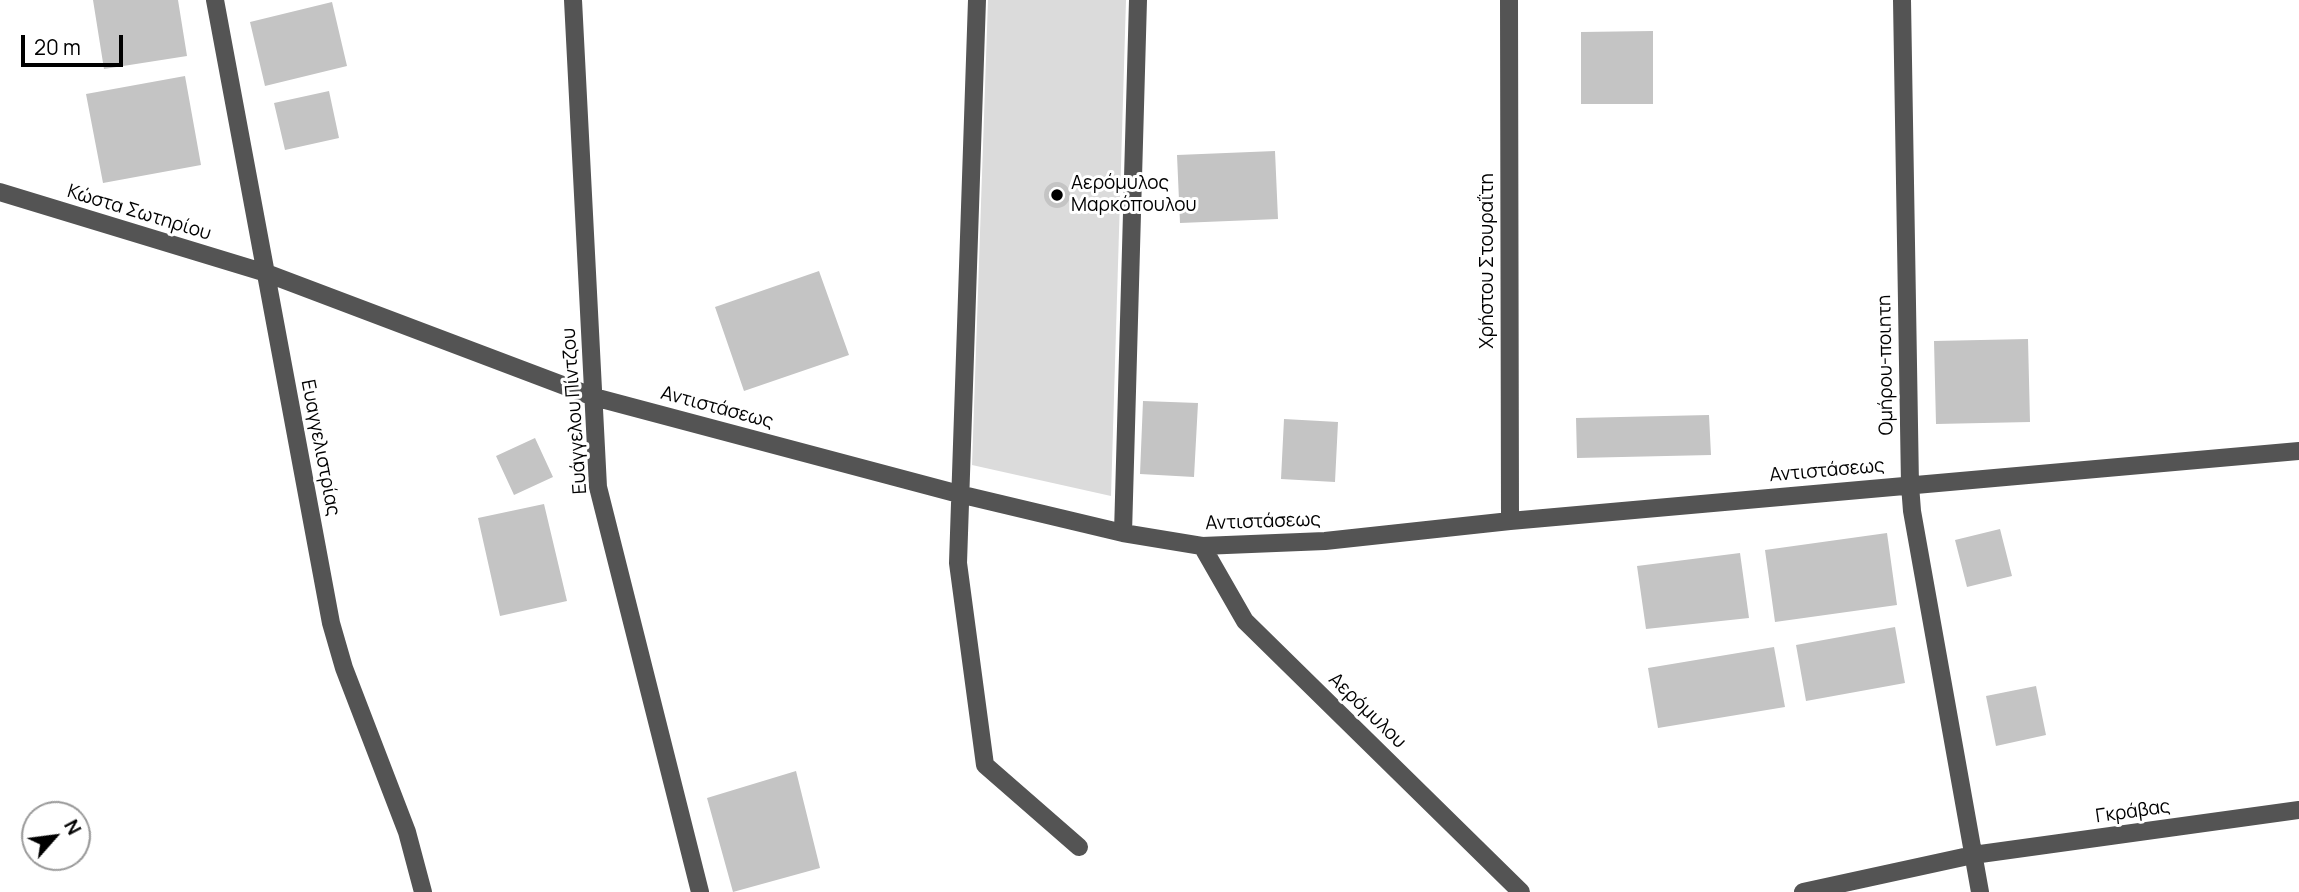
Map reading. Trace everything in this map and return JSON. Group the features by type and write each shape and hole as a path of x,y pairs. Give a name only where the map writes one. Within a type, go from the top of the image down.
{"street":[{"name":"Ευαγγελιστρίας","path":"215,0 331,623 344,668 407,832 423,892"},
{"name":"Ευάγγελου Πίντζου","path":"573,0 598,487 700,892"},
{"path":"976,0 958,563 985,765 1079,847"},
{"path":"1123,533 1138,0"},
{"name":"Χρήστου Στουραΐτη","path":"1509,0 1510,521"},
{"name":"Ομήρου-ποιητη","path":"1902,0 1912,511 1980,892"},
{"name":"Κώστα Σωτηρίου","path":"0,192 266,274"},
{"name":"Αντιστάσεως","path":"266,274 594,397 959,494 1123,533 1202,546 1325,541 1510,521 2299,451"},
{"name":"Αερόμυλου","path":"1202,546 1245,621 1521,892"},
{"name":"Γκράβας","path":"1803,892 1973,855 2299,810"}],"shaded area":[{"path":"988,0 1126,0 1111,496 972,465"}],"building":[{"path":"93,0 178,0 187,56 104,69"},
{"path":"332,2 347,66 265,86 250,22"},
{"path":"1653,31 1653,104 1581,104 1581,32"},
{"path":"185,76 201,165 103,183 86,94"},
{"path":"329,91 339,138 285,150 274,103"},
{"path":"1275,151 1278,219 1180,223 1177,155"},
{"name":"Αερόμυλος Μαρκόπουλου","path":"1057,182 1066,186 1070,195 1066,204 1057,208 1048,204 1044,195 1048,186"},
{"path":"819,271 849,355 744,391 715,307"},
{"path":"2028,339 2030,422 1936,424 1934,341"},
{"path":"1143,401 1198,403 1194,477 1140,474"},
{"path":"1709,415 1711,455 1577,458 1576,418"},
{"path":"1284,419 1338,422 1335,482 1281,479"},
{"path":"535,438 553,477 514,495 496,456"},
{"path":"544,504 567,601 500,616 478,518"},
{"path":"2000,529 2012,576 1967,587 1955,540"},
{"path":"1887,533 1897,605 1775,622 1765,550"},
{"path":"1740,553 1749,618 1646,629 1637,566"},
{"path":"1895,627 1905,683 1806,701 1796,645"},
{"path":"1774,647 1785,707 1658,728 1648,668"},
{"path":"2036,686 2046,735 1996,746 1986,696"},
{"path":"796,771 820,868 733,892 707,798"}],"place":[{"name":"Αερόμυλος Μαρκόπουλου","path":"1057,195"}]}
